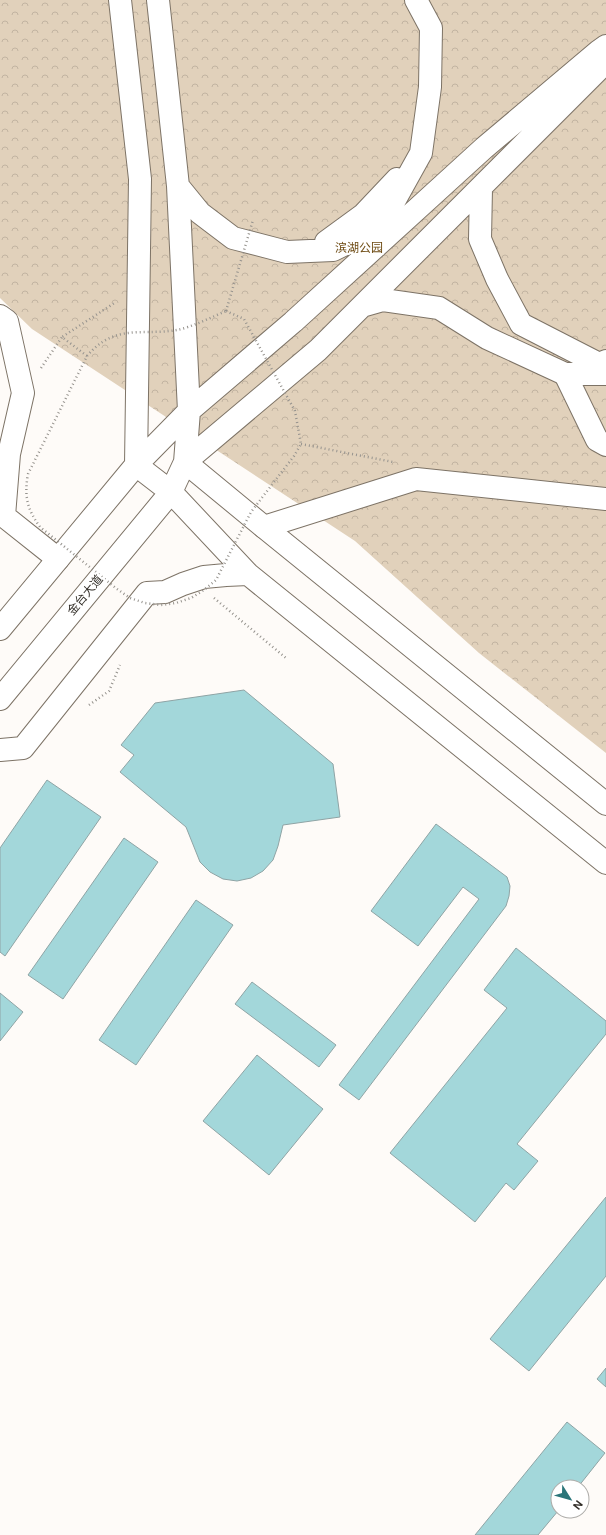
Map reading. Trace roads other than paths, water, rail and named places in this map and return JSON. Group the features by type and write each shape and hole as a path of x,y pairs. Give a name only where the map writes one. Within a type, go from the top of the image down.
{"main road":[{"path":"120,0 140,179 136,465"},
{"path":"158,0 178,186 189,411 185,462"},
{"path":"293,322 359,252 391,207 421,153 430,87 431,28 416,0"},
{"path":"178,186 200,213 233,238 287,252 333,250 376,229 604,56"},
{"path":"185,462 318,350 481,188 604,56"},
{"path":"0,630 136,465 189,411 293,322 484,148"},
{"path":"314,250 362,215 421,153"},
{"path":"481,188 480,239 496,279 521,324 599,364 606,361"},
{"path":"362,306 383,300 439,308 487,338 565,374 606,374"},
{"path":"0,316 7,321 23,393 9,454 4,516 58,559"},
{"path":"565,374 597,440 606,445"},
{"path":"185,462 606,804"},
{"name":"金台大道","path":"0,699 171,492 185,462"},
{"path":"136,465 171,492 248,574 606,863"},
{"path":"264,527 416,479 606,500"},
{"path":"0,750 23,748 147,594 165,592 183,584 204,578 226,574 248,574"}],"park label":[{"name":"滨湖公园","path":"359,248"}]}
